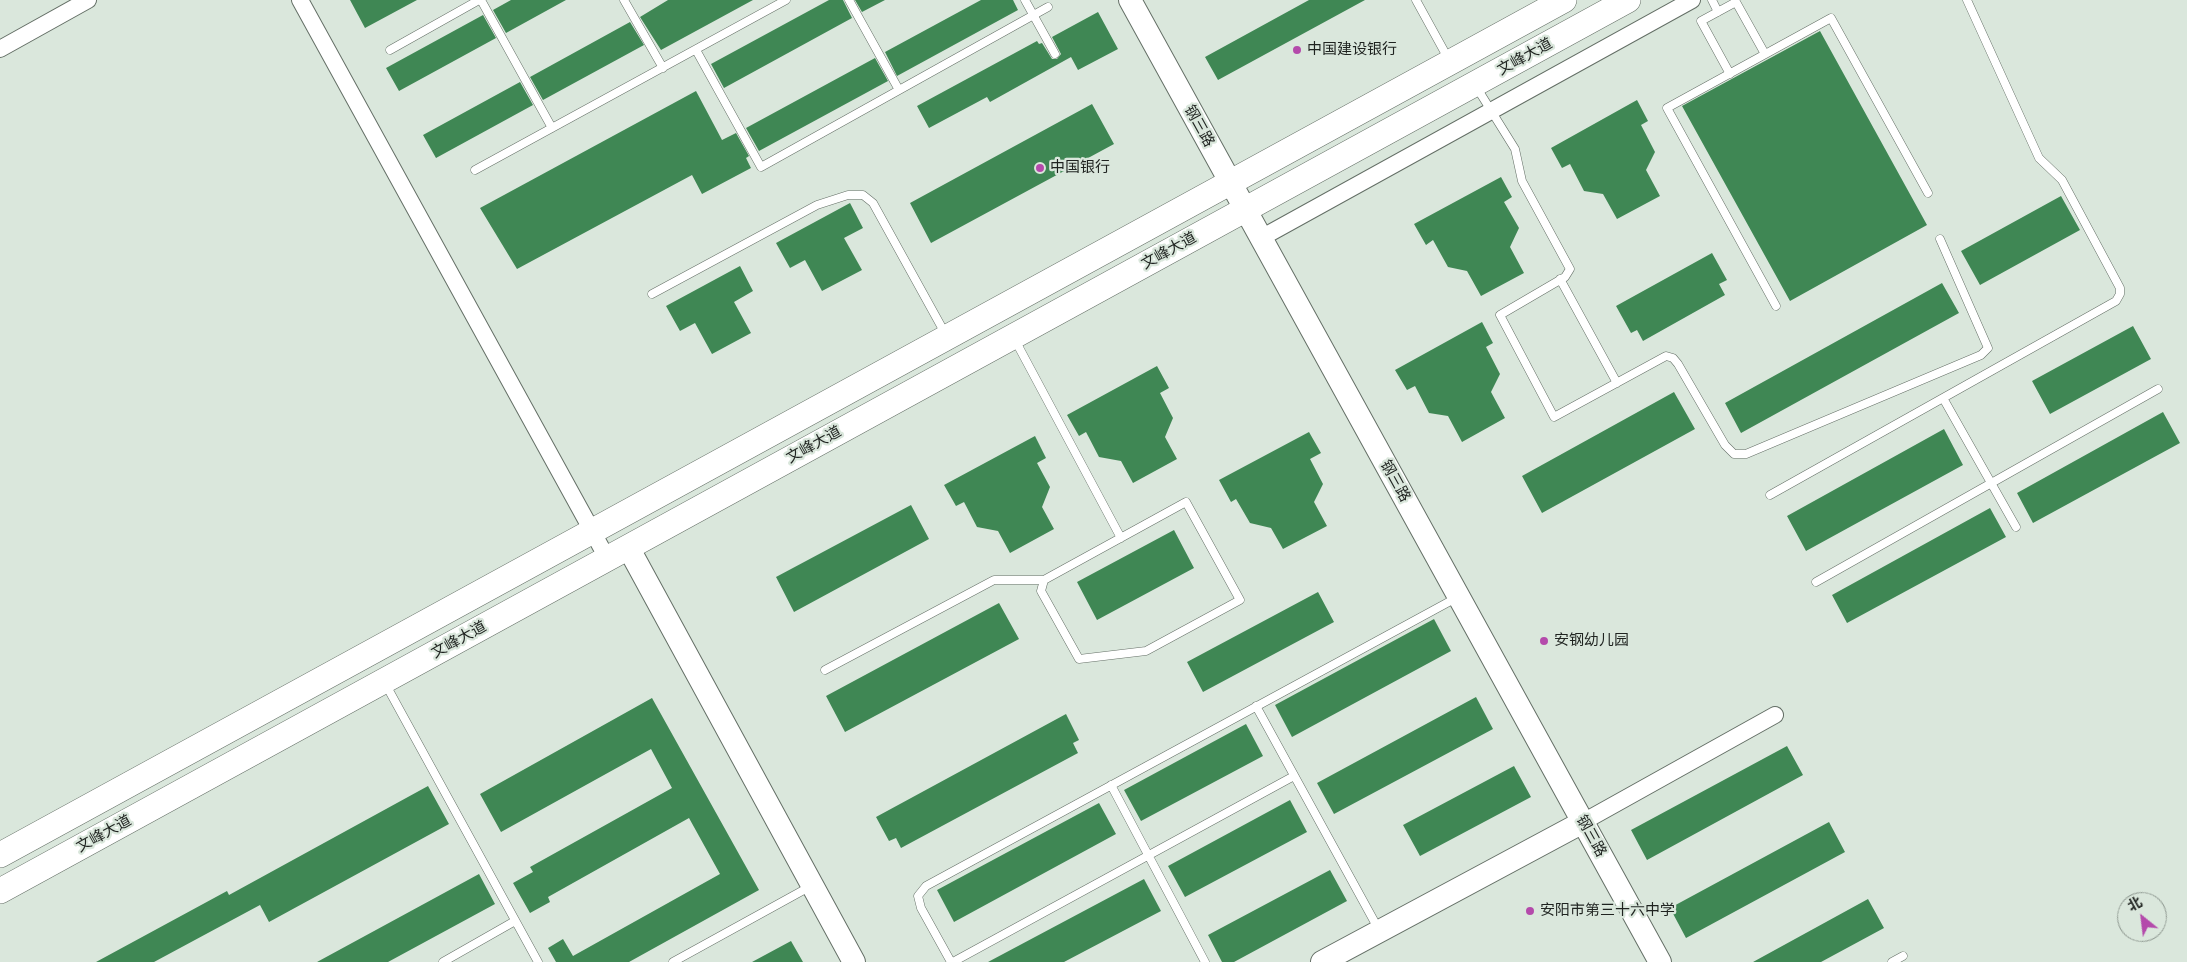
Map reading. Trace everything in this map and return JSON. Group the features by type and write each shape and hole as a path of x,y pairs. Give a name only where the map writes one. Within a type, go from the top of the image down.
{"main road":[{"name":"文峰大道","path":"0,855 1564,0"},
{"name":"文峰大道","path":"0,891 1628,0"}],"street":[{"path":"0,48 88,0"},
{"path":"300,0 592,531 617,553 812,886 854,962"},
{"name":"钢三路","path":"1130,0 1660,962"},
{"path":"1261,238 1692,0"},
{"path":"1322,962 1583,822 1775,715"}],"lane":[{"path":"390,50 480,0 552,128"},
{"path":"624,0 663,68"},
{"path":"474,170 786,0"},
{"path":"849,0 899,90"},
{"path":"1025,0 1055,54"},
{"path":"1416,0 1451,62"},
{"path":"1712,0 1718,12"},
{"path":"1770,495 2116,301 2120,294 2120,288 2062,180 2039,158 1967,0"},
{"path":"1730,74 1701,21 1736,2 1765,54"},
{"path":"696,50 761,167 1048,7"},
{"path":"1776,306 1667,108 1831,18 1928,193"},
{"path":"1475,84 1515,149 1522,181 1570,269 1560,280 1500,315 1554,417 1666,356 1673,358 1725,446 1734,454 1746,454 1981,355 1988,348 1940,239"},
{"path":"652,294 817,205 848,195 863,195 873,202 947,337"},
{"path":"1560,280 1617,383"},
{"path":"1013,336 1121,538"},
{"path":"1816,582 2158,389"},
{"path":"1943,398 2016,528"},
{"path":"825,670 994,580 1044,580 1186,502 1240,600 1146,651 1078,659 1041,591 1044,580"},
{"path":"1294,776 952,962 921,908 918,896 926,886 1459,596"},
{"path":"384,681 538,962"},
{"path":"1256,706 1380,931"},
{"path":"1111,785 1205,962"},
{"path":"673,962 812,886"},
{"path":"444,962 515,921"},
{"path":"1892,962 1903,956"}],"building":[{"path":"350,0 417,0 365,28"},
{"path":"511,0 566,0 506,33 493,10"},
{"path":"668,0 753,0 661,50 640,17"},
{"path":"829,0 843,0 852,18 724,88 711,64"},
{"path":"855,0 885,0 862,12"},
{"path":"981,0 1013,0 1018,10 897,76 885,52"},
{"path":"1309,0 1365,0 1218,80 1205,57"},
{"path":"1098,12 1118,49 1078,70 1071,57 990,102 987,97 929,128 917,106 1037,41 1039,44 1042,43 1052,59 1057,59 1061,54 1052,37"},
{"path":"483,15 496,38 399,91 386,68"},
{"path":"630,22 644,45 543,100 530,77"},
{"path":"1820,31 1927,225 1790,301 1682,106"},
{"path":"875,58 888,81 759,151 746,128"},
{"path":"520,82 533,105 436,158 423,135"},
{"path":"696,91 722,140 736,133 749,156 746,158 751,168 702,194 692,175 517,269 480,208"},
{"path":"1637,100 1648,121 1641,125 1655,152 1646,170 1660,196 1617,219 1603,194 1584,191 1570,164 1562,168 1551,148"},
{"path":"1092,104 1114,144 931,243 910,203"},
{"path":"1501,177 1512,197 1504,202 1519,228 1510,247 1524,273 1481,296 1467,271 1448,267 1433,240 1426,245 1414,224"},
{"path":"2061,196 2080,230 1980,285 1961,251"},
{"path":"850,203 863,228 844,238 862,270 822,291 805,260 790,268 776,243"},
{"path":"1712,253 1727,280 1719,284 1725,295 1643,341 1637,330 1631,333 1616,306"},
{"path":"740,266 753,291 734,302 751,333 712,354 695,323 680,331 666,306"},
{"path":"1942,283 1959,313 1741,433 1725,403"},
{"path":"1482,322 1493,343 1486,347 1500,374 1491,392 1505,418 1462,442 1448,416 1429,413 1415,386 1407,390 1395,370"},
{"path":"2133,326 2151,359 2050,414 2032,381"},
{"path":"1157,366 1169,388 1160,393 1173,418 1165,437 1177,459 1133,483 1121,461 1099,457 1086,432 1079,436 1067,415"},
{"path":"1674,392 1695,429 1542,513 1522,476"},
{"path":"2163,412 2180,443 2033,523 2017,493"},
{"path":"1944,429 1963,465 1806,551 1787,516"},
{"path":"1309,432 1321,453 1310,459 1323,484 1314,502 1327,526 1283,549 1271,528 1250,523 1236,499 1231,502 1219,480"},
{"path":"1035,436 1046,458 1037,463 1050,487 1042,507 1054,529 1010,553 998,531 977,527 964,502 956,506 944,485"},
{"path":"911,505 929,539 794,612 776,577"},
{"path":"1990,508 2006,537 1847,623 1832,595"},
{"path":"1174,530 1194,568 1097,620 1077,582"},
{"path":"1318,592 1334,622 1203,692 1187,662"},
{"path":"999,603 1019,639 845,732 826,696"},
{"path":"1434,619 1451,651 1292,737 1275,705"},
{"path":"1476,697 1493,729 1334,814 1317,783"},
{"path":"652,698 759,890 629,962 556,962 548,948 563,939 573,956 720,874 689,818 548,897 550,902 530,913 513,883 533,872 530,867 672,788 651,749 501,832 480,794"},
{"path":"1066,714 1079,740 1073,743 1078,753 901,848 896,838 889,841 876,817"},
{"path":"1246,724 1263,756 1141,821 1124,790"},
{"path":"1787,746 1803,775 1647,860 1631,830"},
{"path":"1514,766 1531,797 1420,856 1403,825"},
{"path":"428,786 449,824 269,922 260,905 154,962 96,962 227,891 229,895"},
{"path":"1290,800 1307,832 1185,897 1168,866"},
{"path":"1099,803 1116,834 954,922 937,890"},
{"path":"1829,822 1845,852 1686,938 1670,908"},
{"path":"1330,870 1347,901 1234,962 1222,962 1208,935"},
{"path":"479,874 495,904 388,962 317,962"},
{"path":"1144,879 1161,911 1064,962 988,962"},
{"path":"1868,899 1884,928 1821,962 1753,962"},
{"path":"791,941 803,962 752,962"}],"place":[{"name":"中国建设银行","path":"1297,50"},
{"name":"中国银行","path":"1040,168"},
{"name":"安钢幼儿园","path":"1544,641"},
{"name":"安阳市第三十六中学","path":"1530,911"}]}
